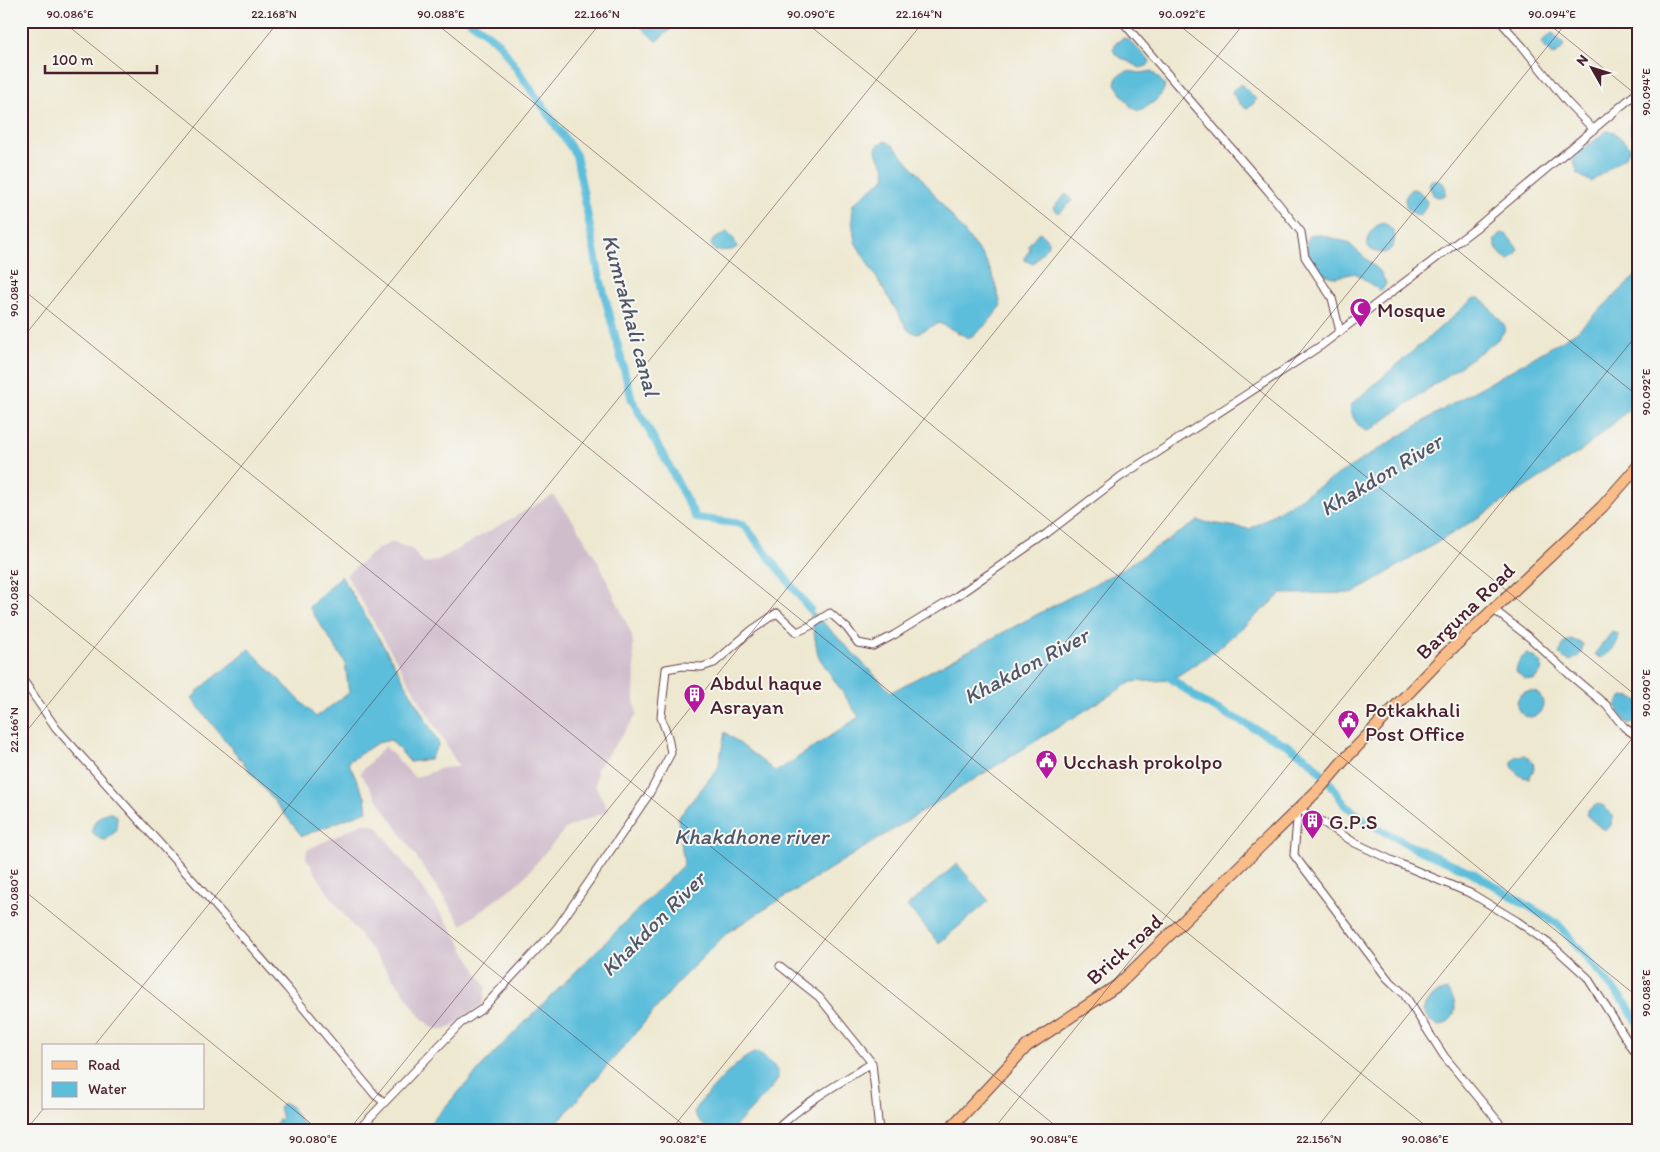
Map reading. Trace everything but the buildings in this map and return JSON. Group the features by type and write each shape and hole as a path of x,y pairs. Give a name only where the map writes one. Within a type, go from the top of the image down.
{"main road":[{"name":"Barguna Road","path":"1320,788 1344,760 1443,656 1602,507 1639,465"},
{"name":"Brick road","path":"951,1130 1027,1046 1118,985 1320,788"}],"street":[{"path":"1122,21 1263,184 1301,232 1305,257 1332,298 1340,332"},
{"path":"1500,21 1566,102 1594,130"},
{"path":"357,1131 461,1023 482,1010 557,928 648,796 671,753 661,716 666,669 683,666 702,667 714,664 752,630 777,613 797,632 830,613 847,628 858,643 873,646 894,635 954,598 1046,534 1120,477 1340,332 1476,228 1639,91"},
{"path":"1493,609 1530,638 1606,705 1624,727 1639,738"},
{"path":"21,677 56,728 225,917 287,988 375,1095 384,1102"},
{"path":"1506,1131 1444,1056 1404,994 1386,978 1294,855 1298,809 1355,843 1472,894 1517,921 1555,948 1587,977 1639,1058"},
{"path":"780,966 819,997 872,1063 879,1131"},
{"path":"775,1131 790,1116 872,1063"}],"shaded area":[{"path":"553,495 574,522 599,563 632,635 635,673 634,699 637,715 597,769 595,785 608,811 566,828 522,880 462,925 360,773 385,746 415,778 442,768 459,767 346,575 379,548 394,542 413,550 424,564 440,559"},
{"path":"363,823 377,826 452,929 486,987 483,1004 446,1030 432,1028 419,1015 332,899 306,858 307,850"}],"water":[{"path":"635,21 680,21 657,41"},
{"path":"1552,33 1564,45 1560,52 1552,55 1542,45 1542,41"},
{"path":"1123,38 1128,39 1148,59 1150,62 1147,66 1140,68 1116,55 1113,49 1116,43"},
{"path":"1128,71 1141,73 1152,71 1165,85 1158,98 1138,111 1131,107 1115,84 1119,75"},
{"path":"1241,84 1256,99 1248,108 1242,106 1232,93"},
{"path":"1636,115 1639,115 1639,140 1631,134 1630,128 1630,124"},
{"path":"1607,131 1614,132 1631,148 1625,157 1591,182 1578,174 1573,160 1577,154"},
{"path":"886,141 894,146 917,172 985,259 993,276 1001,305 987,323 969,338 939,323 916,334 908,330 855,242 852,220 853,204 886,177 884,165 877,155 876,149 879,144"},
{"path":"1435,179 1443,183 1446,189 1445,195 1434,196 1429,186 1430,181"},
{"path":"1411,189 1419,191 1427,202 1425,209 1420,215 1411,212 1406,205 1405,198"},
{"path":"1066,194 1072,201 1059,213 1053,208"},
{"path":"1382,223 1389,226 1395,239 1390,250 1384,253 1376,252 1367,246 1373,229"},
{"path":"727,232 733,237 737,247 732,250 715,251 711,244 713,240"},
{"path":"1040,232 1049,241 1049,244 1033,264 1024,260 1024,258 1030,250 1029,244"},
{"path":"1502,233 1507,235 1518,249 1510,260 1501,255 1495,245 1495,239"},
{"path":"1317,234 1347,242 1380,271 1386,283 1383,289 1379,290 1355,273 1335,277 1323,273 1317,268 1309,255 1307,241 1309,235"},
{"name":"Khakdhone river","path":"1639,273 1639,401 1584,449 1489,511 1354,593 1281,594 1214,652 1171,680 1131,682 728,932 680,980 550,1131 423,1131 500,1047 684,864 678,818 718,768 725,732 776,772 859,717 818,656 810,609 891,692 1119,571 1198,521 1250,529 1455,402 1576,332"},
{"path":"1479,298 1484,301 1505,326 1504,332 1496,341 1369,431 1363,429 1355,420 1350,410 1352,404 1473,299"},
{"path":"341,576 395,665 439,744 430,759 410,762 391,740 377,743 348,762 365,797 367,811 302,836 192,699 199,690 249,649 316,717 349,693 345,662 309,607"},
{"path":"1612,632 1618,634 1615,645 1609,652 1599,658 1595,654 1596,652"},
{"path":"1571,639 1583,644 1580,655 1570,661 1559,654 1564,643"},
{"path":"1527,654 1536,658 1542,664 1541,672 1534,680 1524,679 1516,671 1519,661"},
{"path":"1530,691 1539,695 1543,704 1539,713 1530,717 1521,713 1517,704 1521,695"},
{"path":"1623,696 1632,697 1639,701 1639,719 1636,723 1627,723 1618,712 1616,705"},
{"path":"1525,755 1533,762 1534,769 1529,778 1519,775 1512,766 1512,761 1516,756"},
{"path":"1598,804 1604,806 1613,816 1611,825 1607,830 1601,828 1586,815 1588,810"},
{"path":"109,812 117,816 116,831 106,840 101,839 92,830 98,818"},
{"path":"957,864 989,901 939,943 907,906"},
{"path":"1447,990 1454,1000 1455,1011 1450,1020 1439,1026 1429,1020 1423,1011 1432,997"},
{"path":"758,1052 778,1070 778,1078 775,1084 731,1131 719,1131 706,1127 694,1113 696,1107 734,1067 750,1055"},
{"path":"284,1103 290,1106 307,1131 278,1131 276,1124 282,1119 279,1107"}],"waterway":[{"name":"Kumrakhali canal","path":"470,21 499,43 576,155 599,274 632,400 696,518 743,524 810,609"},
{"path":"1165,674 1203,702 1287,745 1308,759 1329,781 1345,805 1368,823 1413,847 1473,873 1558,924 1627,1005 1639,1025"}],"place":[{"name":"Mosque","path":"1361,328"},
{"name":"Abdul haque Asrayan","path":"694,713"},
{"name":"Potkakhali Post Office","path":"1349,740"},
{"name":"Ucchash prokolpo","path":"1047,780"},
{"name":"G.P.S","path":"1313,840"}],"water label":[{"name":"Khakdon River","path":"1381,475"},
{"name":"Khakdon River","path":"1026,666"},
{"name":"Khakdon River","path":"653,924"}]}
